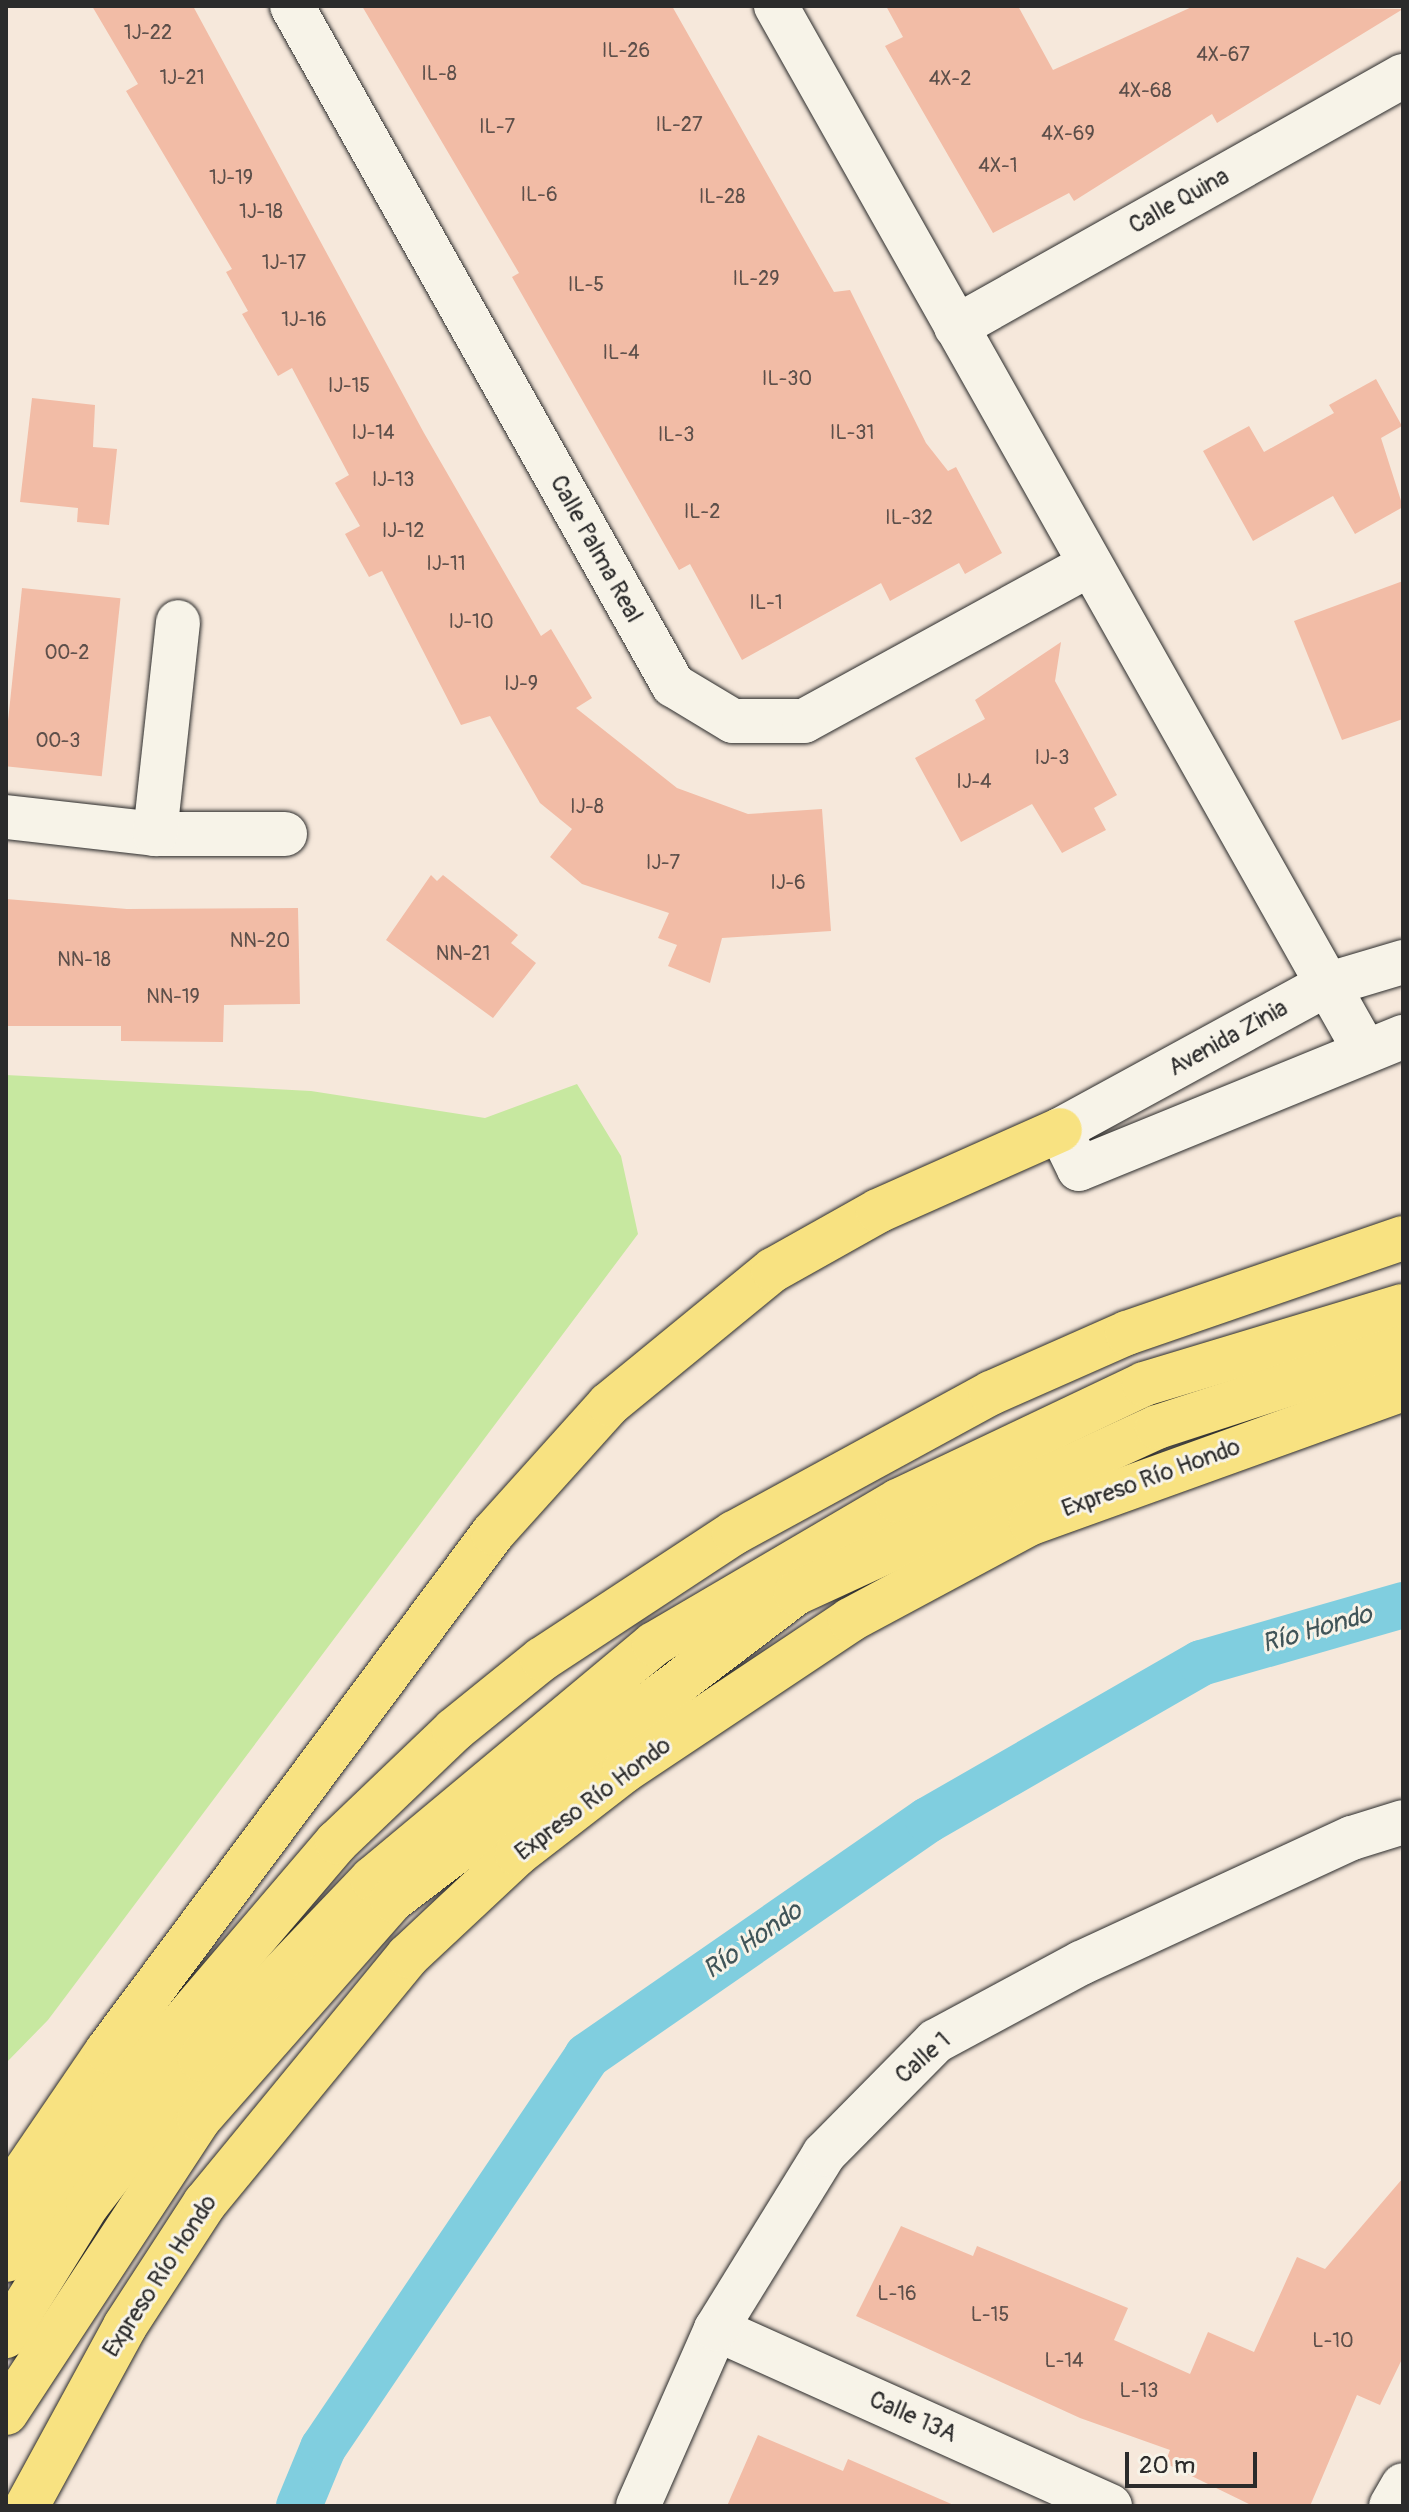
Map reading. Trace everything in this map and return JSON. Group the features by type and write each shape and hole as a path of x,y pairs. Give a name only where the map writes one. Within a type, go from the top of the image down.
{"highway":[{"path":"6,2199 107,2051 493,1533 609,1404 773,1270 878,1211 1060,1130"},
{"path":"6,2260 113,2104 337,1842 454,1730 542,1659 734,1533 978,1400 1127,1333 1403,1238"},
{"path":"6,2336 88,2204 200,2059 372,1879 654,1644 898,1501 1144,1384 1403,1306"},
{"path":"6,2413 199,2119 392,1900 796,1593 1157,1427 1403,1347"},
{"name":"Expreso Río Hondo","path":"27,2506 125,2326 205,2203 408,1956 517,1854 624,1771 850,1620 1031,1523 1403,1389"}],"street":[{"name":"Calle Palma Real","path":"292,6 673,685 733,721 804,721 1089,565"},
{"path":"776,6 1326,985 1384,1044 1079,1169 1060,1130"},
{"name":"Calle Quina","path":"956,327 1403,76"},
{"path":"155,834 178,622"},
{"path":"6,817 155,834 285,834"},
{"name":"Avenida Zinia","path":"1060,1130 1326,985 1403,962"},
{"name":"Calle 1","path":"638,2506 716,2329 824,2154 936,2041 1081,1963 1352,1838 1403,1822"},
{"name":"Calle 13A","path":"716,2329 1110,2506"},
{"path":"1391,2506 1403,2485"}],"green space":[{"path":"6,1075 311,1091 485,1118 577,1084 621,1156 638,1234 48,2020 6,2063"}],"building":[{"path":"92,6 193,6 424,433 541,636 551,629 592,698 576,708 677,788 748,814 822,809 831,931 722,938 710,983 668,966 677,945 658,938 669,913 582,884 550,857 572,829 540,803 490,716 461,725 382,571 369,577 345,534 360,526 335,483 349,475 292,368 278,376 242,314 248,311 226,272 232,269 126,91 138,84"},
{"path":"362,6 672,6 834,292 850,290 926,443 948,471 956,467 1002,553 965,574 959,563 890,601 881,583 742,660 690,564 679,570 512,277 519,273"},
{"path":"886,6 1018,6 1053,70 1194,6 1403,9 1217,123 1212,114 1074,201 1069,193 993,233 885,46 903,37"},
{"path":"1376,379 1402,426 1381,438 1403,507 1355,534 1333,496 1253,541 1203,451 1249,426 1264,452 1334,413 1329,405"},
{"path":"32,398 95,405 93,447 117,449 109,525 77,522 78,508 20,502"},
{"path":"1403,581 1403,719 1342,740 1294,621"},
{"path":"22,588 120,598 102,776 6,766"},
{"path":"1061,642 1055,681 1117,795 1094,808 1106,830 1062,853 1032,804 961,842 915,758 985,719 975,700"},
{"path":"431,875 437,881 443,875 518,935 511,943 536,963 493,1018 386,940"},
{"path":"6,899 127,909 298,908 300,1004 224,1005 223,1042 121,1041 121,1026 6,1026"},
{"path":"1403,2178 1403,2357 1380,2405 1357,2395 1310,2506 1253,2506 1165,2463 1170,2450 1080,2418 856,2316 901,2226 973,2256 977,2246 1128,2308 1114,2340 1190,2374 1208,2332 1254,2352 1297,2257 1325,2269"},
{"path":"758,2435 843,2471 848,2459 956,2506 727,2506"}],"waterway":[{"name":"Río Hondo","path":"299,2506 323,2448 587,2056 928,1820 1201,1663 1403,1605"}]}
